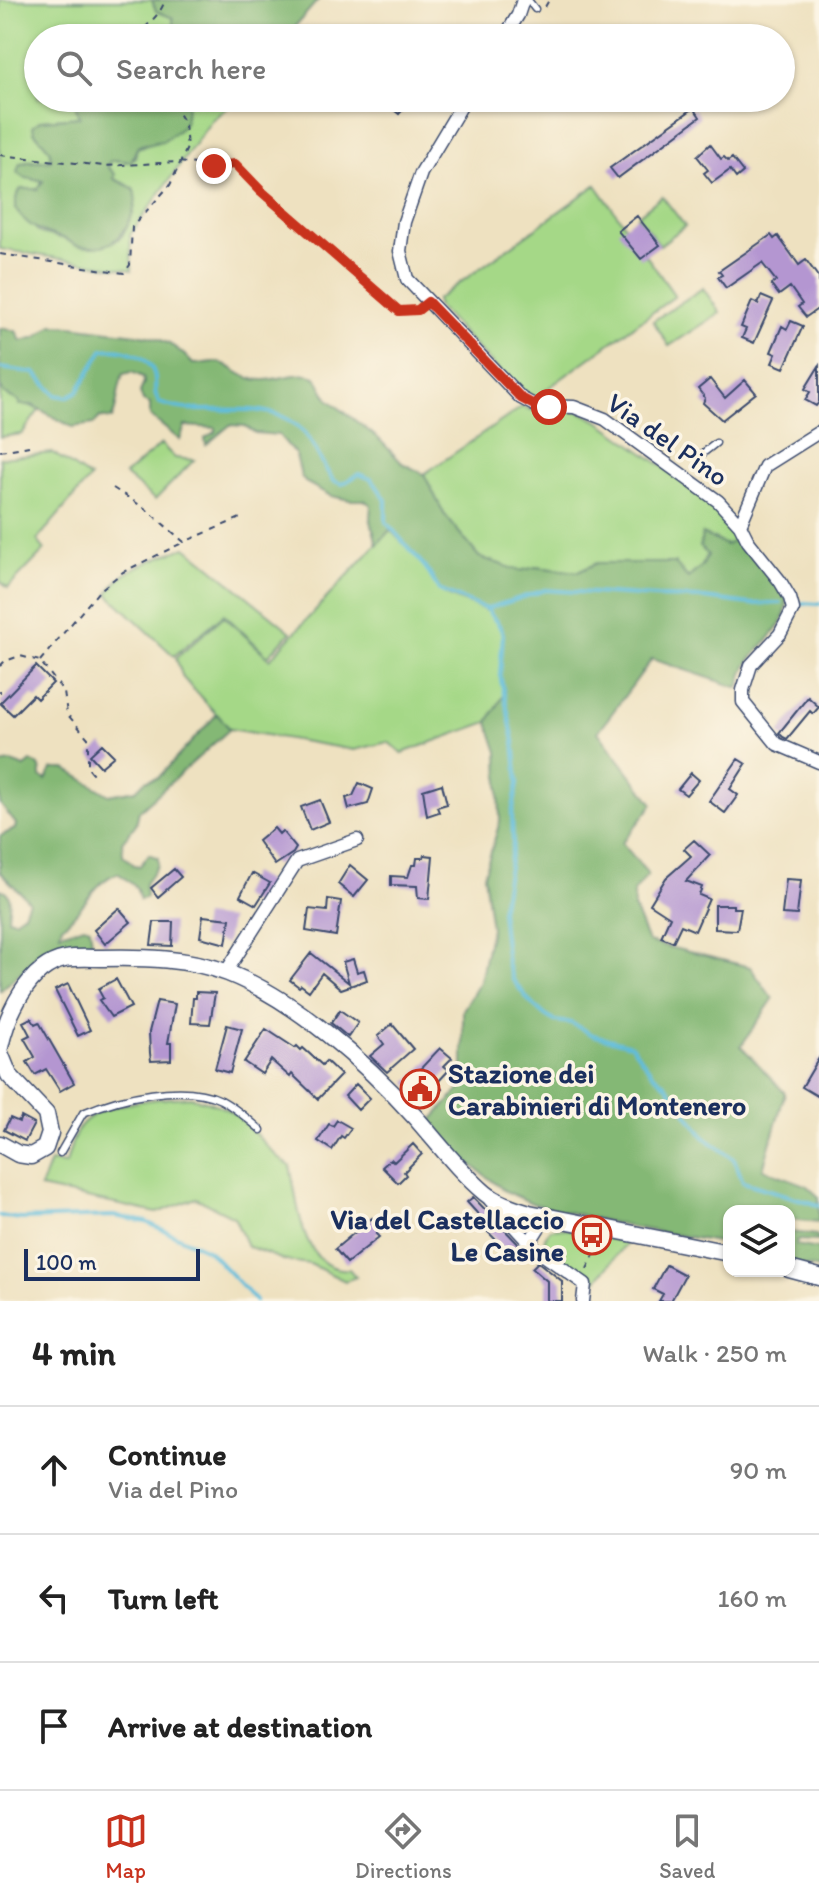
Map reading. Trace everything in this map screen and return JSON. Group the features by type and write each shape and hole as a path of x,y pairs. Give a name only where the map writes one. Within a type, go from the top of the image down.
{"street":[{"path":"513,24 525,0"},
{"name":"Via del Pino","path":"458,112 421,173 404,222 400,251 407,279 521,398 536,406 574,407 605,419 718,501 740,525 748,541 780,581 793,609 780,634 751,665 743,690 743,702 777,744 819,762"},
{"path":"740,525 765,466 813,432"},
{"path":"226,972 297,861 357,840"},
{"path":"0,1144 18,1154 31,1156 57,1152 46,1114 9,1075 0,1050 11,1015 34,977 49,965 64,959 161,960 226,972 286,1006 351,1053 388,1087 508,1214 529,1243 585,1284 583,1301"},
{"path":"508,1214 546,1216 723,1252"},
{"path":"529,1243 546,1216"},
{"path":"795,1271 819,1277"}],"lane":[{"path":"525,0 535,9"},
{"path":"702,454 716,443"},
{"path":"57,1152 83,1113 152,1094 192,1091 221,1100 261,1130"}],"path":[{"path":"147,24 159,15 165,0"},
{"path":"540,15 549,0"},
{"path":"0,254 124,273 130,265 132,227 170,185 187,148 185,125 177,112"},
{"path":"0,155 104,166 179,162 214,166 235,164 261,191 399,311 418,310 428,302"},
{"path":"0,451 29,446"},
{"path":"113,488 146,509 184,542"},
{"path":"40,661 99,591 123,572 245,516"},
{"path":"0,666 20,656 40,661 64,692 67,714 88,738 88,768 93,774"},
{"path":"581,1281 607,1229"}],"green space":[{"path":"0,0 152,0 156,11 173,18 174,24 24,24 24,112 78,112 81,117 42,120 34,132 51,150 51,160 25,161 34,180 43,180 38,189 20,190 16,209 40,233 74,244 99,246 114,242 122,236 133,213 128,185 114,179 109,162 126,162 135,158 137,148 163,141 183,112 222,112 212,120 130,235 132,270 0,249"},
{"path":"152,0 318,0 297,24 173,24 173,18 156,11"},
{"path":"78,112 186,112 181,128 163,141 141,145 131,162 109,162 114,179 133,188 135,203 122,233 111,242 97,247 78,245 42,231 30,225 16,209 16,198 21,189 38,189 43,181 20,175 17,172 20,163 51,160 50,150 34,132 33,126 41,120 80,117"},
{"path":"596,185 675,296 532,400 525,398 438,307 436,300"},
{"path":"662,196 685,226 660,245 637,216"},
{"path":"703,288 720,313 669,346 653,321"},
{"path":"52,325 140,335 173,346 193,364 220,363 253,379 300,375 316,377 329,400 379,439 402,463 424,474 444,514 479,557 520,571 536,567 578,572 597,563 675,563 688,578 702,566 708,555 700,547 702,534 726,545 735,540 738,533 786,596 787,606 780,624 746,666 739,688 652,659 598,732 653,804 622,843 648,874 634,892 634,908 648,942 750,967 773,999 741,1046 785,1093 763,1169 806,1185 819,1197 819,1222 795,1220 795,1205 723,1205 723,1243 631,1227 534,1204 505,1191 459,1155 431,1121 463,1086 463,1010 480,982 491,928 484,875 500,821 498,752 488,722 505,693 500,675 503,634 499,625 486,609 439,590 426,568 389,525 390,530 377,545 370,517 371,505 364,500 331,496 305,482 296,455 279,435 255,433 245,426 230,425 206,445 205,438 216,432 216,428 185,426 180,440 150,416 150,404 143,401 140,392 143,377 132,372 123,374 112,419 100,417 94,424 72,427 32,405 20,405 19,401 4,394 0,386 0,328 16,331 21,341 37,337"},
{"path":"0,390 39,410 22,434 0,437"},
{"path":"522,407 535,411 579,411 600,422 716,504 738,533 735,540 726,546 714,538 702,566 688,578 674,563 597,563 578,572 536,567 520,571 479,557 444,514 424,474"},
{"path":"161,444 175,458 194,460 155,500 125,475"},
{"path":"53,453 90,478 37,540 45,550 8,588 0,581 0,458"},
{"path":"390,530 425,567 442,592 481,608 500,626 503,641 501,676 505,693 488,722 402,753 388,742 354,750 230,729 183,678 176,658 224,616 270,659"},
{"path":"186,547 291,632 268,656 224,614 174,656 108,594 132,570"},
{"path":"217,714 230,729 139,811 136,824 122,842 123,855 134,865 140,866 149,854 158,858 158,865 145,884 146,897 140,900 136,887 118,873 109,877 62,926 60,933 84,926 90,928 92,942 44,955 0,991 0,889 9,897 8,918 14,920 24,913 29,901 0,872 0,836 15,829 16,824 0,804 0,764 11,762 25,767 34,763 46,780 52,769 66,769 109,795 136,790 145,781 159,777"},
{"path":"191,1097 237,1116 290,1166 304,1232 311,1247 321,1260 333,1267 349,1269 356,1277 345,1281 310,1264 286,1261 247,1246 234,1217 196,1198 157,1213 40,1188 50,1162 66,1164 74,1137 88,1119 130,1103"},
{"path":"550,1229 583,1232 584,1237 596,1239 599,1236 627,1243 594,1283 544,1247"},
{"path":"795,1233 816,1235 819,1241 797,1240 796,1245 819,1249 819,1269 795,1263"}],"building":[{"path":"688,112 697,112 700,117 618,178 610,168"},
{"path":"710,144 721,159 724,157 728,161 732,158 743,172 736,178 730,170 712,183 704,173 708,170 697,156"},
{"path":"637,216 660,245 641,259 618,231"},
{"path":"771,235 774,239 778,236 799,265 806,260 819,278 819,308 806,317 798,307 802,304 790,287 779,295 771,284 776,281 762,263 726,288 718,277 722,275 719,271"},
{"path":"761,296 773,301 754,343 742,338 746,329 741,327 752,301 758,304"},
{"path":"791,321 803,326 784,368 772,363 776,354 771,352 782,326 787,329"},
{"path":"819,366 819,402 816,406 805,400 810,392 805,389"},
{"path":"710,379 725,398 745,380 756,393 722,420 703,403 705,398 698,389"},
{"path":"36,666 53,683 37,699 33,695 13,715 0,703"},
{"path":"808,697 819,707 813,714 810,711 787,739 783,737 779,733"},
{"path":"102,744 114,756 101,767 90,755"},
{"path":"738,759 746,764 730,789 738,795 725,813 709,801"},
{"path":"691,773 699,780 686,795 678,789"},
{"path":"359,783 373,789 368,804 349,809 346,798 353,796"},
{"path":"442,784 447,804 437,807 439,812 427,816 423,790"},
{"path":"320,800 329,822 310,830 301,807"},
{"path":"274,828 279,834 282,831 296,848 275,865 258,841"},
{"path":"694,840 710,855 686,881 702,887 699,895 709,899 695,931 681,925 673,942 661,937 670,917 650,904 666,878 691,856 684,849"},
{"path":"433,856 429,899 418,898 417,886 391,885 391,876 408,877 417,858"},
{"path":"350,865 368,880 354,897 338,884"},
{"path":"174,869 181,877 158,897 151,888"},
{"path":"252,873 270,883 256,905 240,896"},
{"path":"786,879 801,880 797,915 782,914"},
{"path":"328,899 341,901 336,936 306,931 309,909 327,911"},
{"path":"715,905 741,908 737,930 715,929"},
{"path":"119,908 131,922 105,944 94,930"},
{"path":"203,916 230,919 226,944 200,937"},
{"path":"154,922 173,922 172,946 151,945"},
{"path":"311,953 349,983 343,962 353,959 357,972 364,970 367,980 341,989 322,973 309,991 301,985 299,987 290,980"},
{"path":"116,979 131,1007 111,1017 99,1000 103,998 98,989"},
{"path":"68,984 90,1030 78,1036 55,990"},
{"path":"196,992 215,993 210,1024 191,1023"},
{"path":"157,1001 175,1004 168,1043 171,1043 171,1060 151,1061 149,1032"},
{"path":"340,1010 358,1023 348,1037 331,1023"},
{"path":"31,1018 35,1024 39,1022 74,1083 60,1091 46,1069 35,1075 27,1062 35,1057 24,1038 30,1035 23,1022"},
{"path":"392,1024 413,1049 387,1072 370,1056 384,1044 378,1036"},
{"path":"227,1025 242,1029 230,1073 215,1069"},
{"path":"266,1029 295,1048 303,1048 322,1065 326,1061 341,1075 318,1099 292,1074 290,1077 271,1060 262,1074 244,1062"},
{"path":"440,1048 452,1058 444,1066 449,1070 437,1083 443,1089 429,1104 407,1083"},
{"path":"819,1058 819,1097 802,1087"},
{"path":"356,1084 370,1098 358,1110 345,1096"},
{"path":"21,1117 34,1124 25,1141 4,1130 10,1118 19,1122"},
{"path":"337,1120 351,1128 332,1150 318,1141 329,1124 333,1126"},
{"path":"413,1144 422,1154 398,1183 382,1167 391,1159 394,1162"},
{"path":"473,1197 524,1250 515,1259 483,1227 486,1223 467,1202"},
{"path":"372,1218 381,1230 376,1234 379,1237 347,1263 335,1249"},
{"path":"538,1262 562,1281 562,1301 547,1301 547,1281 532,1268"},
{"path":"666,1265 685,1275 671,1301 659,1301 663,1294 653,1289"}],"waterway":[{"path":"0,368 35,373 56,395 67,397 78,391 103,350 127,351 142,358 153,370 160,403 195,410 249,410 281,416 308,437 334,481 342,484 359,474 371,479 386,500 386,522 426,568 439,590 486,609 503,634 500,675 514,741 518,783 512,814 513,844 501,911 507,964 513,980 530,1002 555,1021 571,1023 593,1035 631,1045 652,1073 666,1085 704,1137 734,1159 743,1182 819,1205"},
{"path":"486,609 545,590 705,598 750,604 781,603"},
{"path":"802,603 819,604"},
{"path":"0,1216 21,1219 114,1216 146,1222 209,1251 256,1301"}],"place":[{"name":"Stazione dei Carabinieri di Montenero","path":"420,1089"},
{"name":"Via del Castellaccio Le Casine","path":"592,1235"}],"route":[{"path":"214,166 235,164 261,191 399,311 418,310 428,302 521,398 536,406 549,407"}]}
